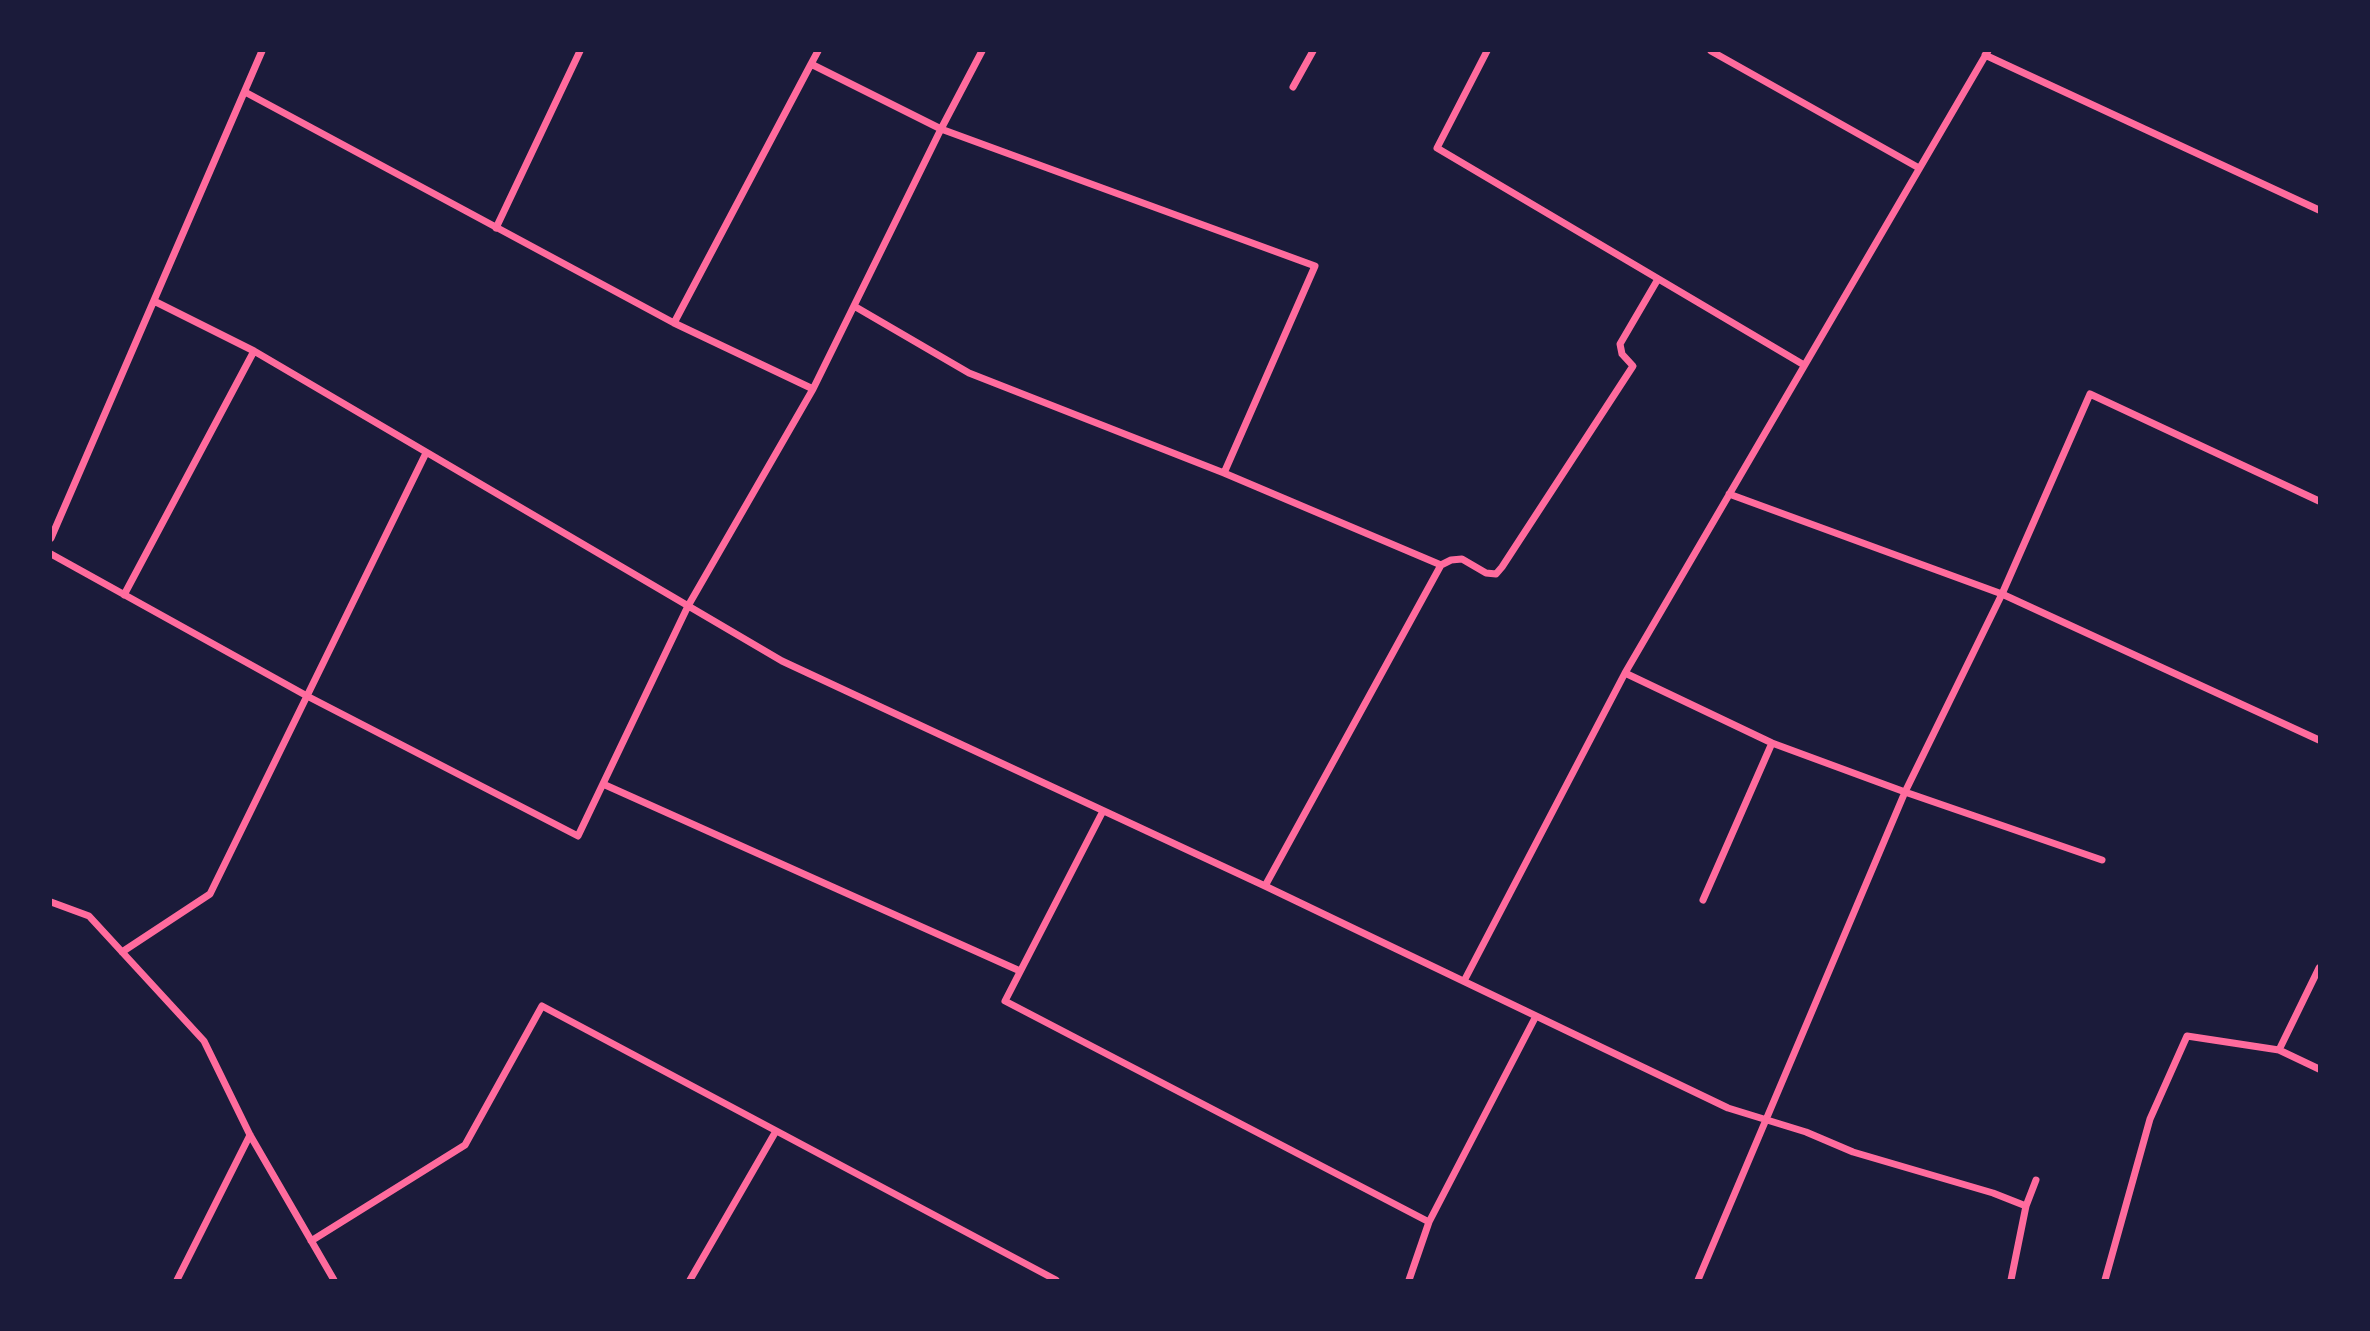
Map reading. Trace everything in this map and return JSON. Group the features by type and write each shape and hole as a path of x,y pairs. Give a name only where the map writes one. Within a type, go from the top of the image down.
{"street":[{"path":"51,538 262,51"},
{"path":"496,229 580,51"},
{"path":"674,323 818,51"},
{"path":"51,554 307,696 578,836 688,606 813,389 982,51"},
{"path":"1293,87 1313,51"},
{"path":"1487,51 1437,148 1804,365"},
{"path":"1711,51 1919,168"},
{"path":"1464,981 1625,673 1987,53 2319,210"},
{"path":"811,64 941,129 1315,265 1224,473"},
{"path":"245,92 674,323 813,389"},
{"path":"1265,886 1441,565 1462,559 1486,573 1496,574 1502,567 1633,366 1622,354 1620,344 1658,279"},
{"path":"155,301 254,351 782,661 1265,886 1728,1108 1806,1132 1853,1152 1993,1193 2025,1206"},
{"path":"854,306 969,373 1224,473 1441,565"},
{"path":"124,595 254,351"},
{"path":"1698,1280 1905,792 2002,594 2090,394 2319,501"},
{"path":"122,952 210,894 426,453"},
{"path":"1729,494 2002,594 2319,740"},
{"path":"1625,673 1772,743 2102,860"},
{"path":"1703,901 1772,743"},
{"path":"603,784 1020,971"},
{"path":"1103,811 1005,1001 1429,1222"},
{"path":"51,902 89,916 204,1041 250,1135 334,1280"},
{"path":"2279,1050 2319,968"},
{"path":"311,1241 465,1145 542,1006 1056,1280"},
{"path":"1409,1280 1429,1222 1536,1016"},
{"path":"2105,1280 2150,1119 2187,1036 2279,1050 2319,1069"},
{"path":"690,1280 776,1131"},
{"path":"177,1280 250,1135"},
{"path":"2011,1280 2025,1206 2036,1180"}]}
